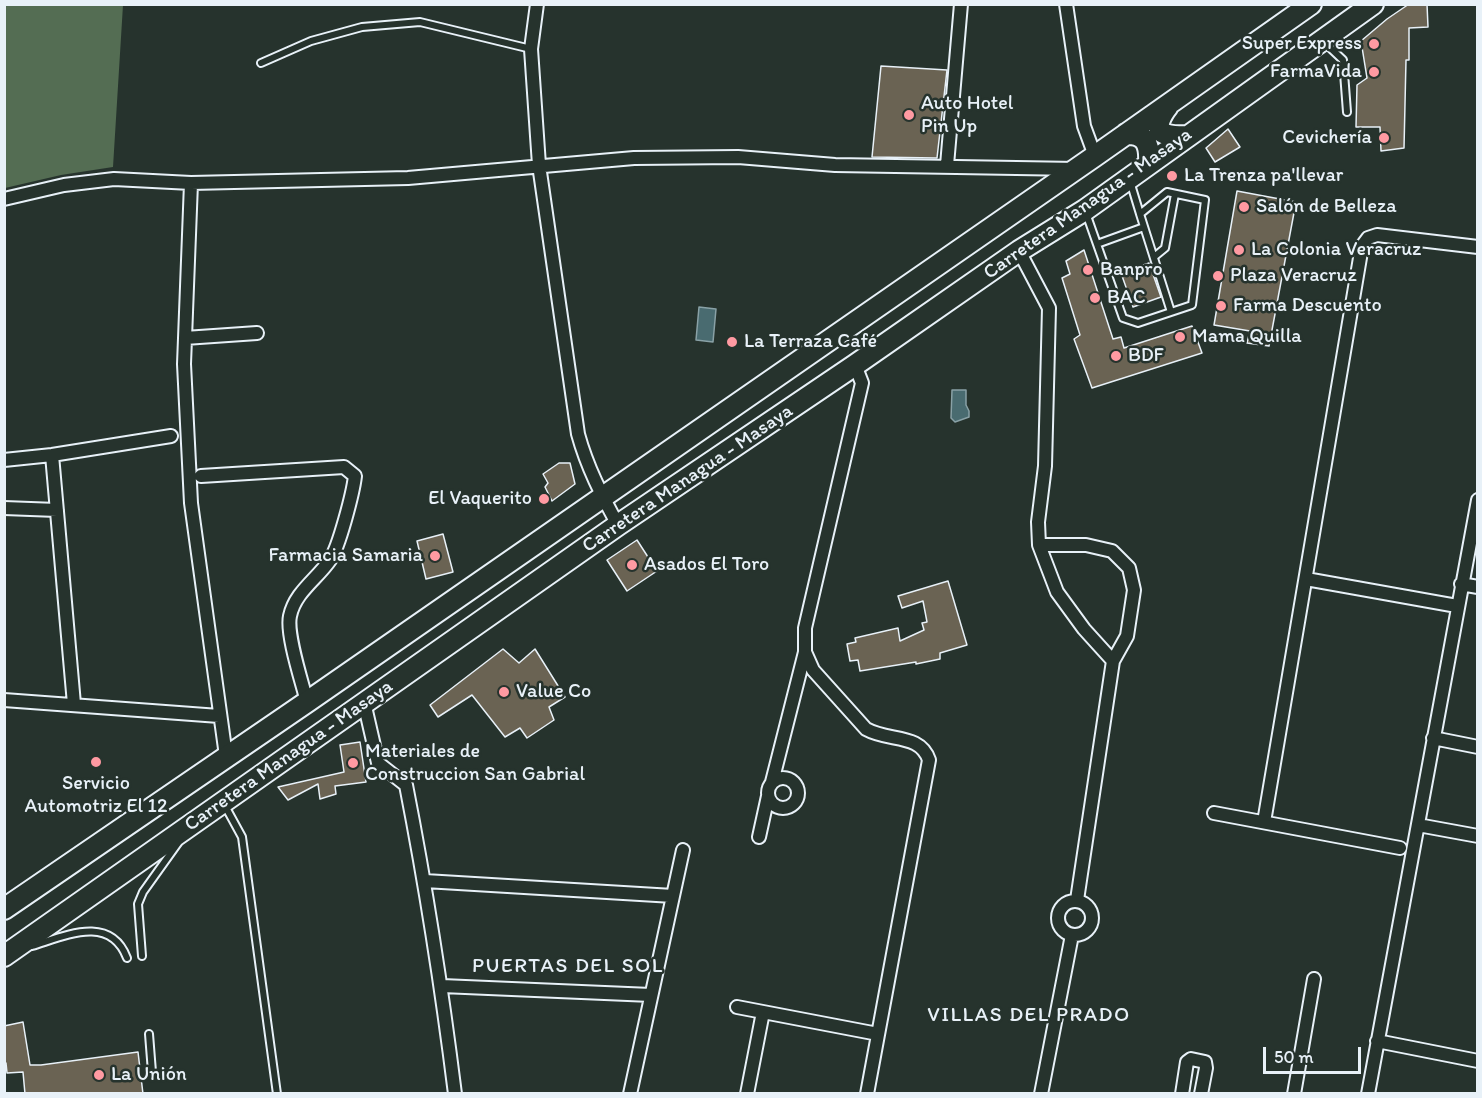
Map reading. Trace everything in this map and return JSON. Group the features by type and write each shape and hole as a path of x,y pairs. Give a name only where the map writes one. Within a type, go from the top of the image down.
{"highway":[{"name":"Carretera Managua - Masaya","path":"4,909 1077,169 1311,4"},
{"name":"Carretera Managua - Masaya","path":"8,954 333,723 618,525 1019,251 1085,210 1373,4"},
{"path":"1172,101 1160,116 1158,127 1171,137 1186,136"},
{"path":"1126,134 1138,134 1144,139 1149,151 1149,163"},
{"path":"313,698 321,715 333,723"},
{"path":"284,718 306,725 310,732 309,740"}],"street":[{"path":"537,4 531,49 539,165 578,434 586,460 618,525"},
{"path":"947,165 961,4"},
{"path":"1066,4 1084,126 1095,156"},
{"path":"4,199 64,185 114,179 191,183 408,178 634,158 738,157 835,165 947,165 1077,169"},
{"path":"191,183 184,364 191,503 226,756"},
{"path":"1264,822 1362,246 1368,238 1377,235 1478,247"},
{"path":"1019,251 1049,308 1045,466 1038,522 1039,545 1057,592 1069,611 1113,660"},
{"path":"185,338 258,333"},
{"path":"759,837 768,792 805,652 805,628 862,383 855,365"},
{"path":"4,460 52,455 171,436"},
{"path":"52,455 74,704"},
{"path":"201,476 344,467 355,476 352,494 331,558 294,603 289,618 292,644 313,698"},
{"path":"1368,1094 1478,500"},
{"path":"4,508 57,510"},
{"path":"1039,545 1086,545 1112,551 1129,567 1134,590 1127,636 1113,660 1077,900"},
{"path":"1306,579 1457,606"},
{"path":"1461,584 1478,587"},
{"path":"805,652 813,670 866,729 876,735 915,742 926,749 929,760 867,1094"},
{"path":"4,700 219,716"},
{"path":"364,702 378,763 406,784 442,986 455,1094"},
{"path":"1433,738 1478,747"},
{"path":"768,796 773,804 781,808 790,806 796,799 797,789 791,781 782,778 772,783"},
{"path":"1214,813 1400,849"},
{"path":"1418,825 1478,836"},
{"path":"630,1094 683,850"},
{"path":"424,880 673,896"},
{"path":"1077,900 1087,904 1093,914 1093,920 1091,926 1083,934 1072,935 1062,929 1059,924 1059,912 1066,903 1077,900"},
{"path":"1041,1094 1072,935"},
{"path":"1294,1094 1314,979"},
{"path":"442,986 651,995"},
{"path":"737,1006 878,1034"},
{"path":"747,1094 763,1012"},
{"path":"1377,1041 1478,1061"},
{"path":"1182,1094 1187,1062 1191,1059 1205,1062 1206,1068 1200,1094"}],"lane":[{"path":"261,63 310,41 362,27 420,22 531,49"},
{"path":"1322,40 1343,60 1347,112"},
{"path":"1130,178 1171,312"},
{"path":"1085,210 1123,318 1138,323 1192,305 1205,200 1167,192 1140,214"},
{"path":"1154,257 1166,248 1175,194"},
{"path":"1097,244 1144,227"},
{"path":"223,802 242,837 277,1094"},
{"path":"142,956 138,904 142,892 191,826"},
{"path":"8,954 90,931 112,936 124,949 127,958"},
{"path":"149,1034 152,1072"}],"green space":[{"path":"4,5 123,5 113,167 61,175 5,188"}],"water":[{"path":"699,307 716,309 713,342 696,340"},
{"path":"952,390 966,390 966,405 969,411 969,417 955,422 951,418"}],"building":[{"path":"1409,4 1427,4 1428,27 1409,28 1404,148 1381,151 1380,127 1356,127 1357,85 1367,78 1361,41"},
{"name":"Auto Hotel Pin Up","path":"881,66 947,70 937,158 872,157"},
{"path":"1228,129 1240,147 1215,162 1206,148"},
{"path":"1237,191 1296,202 1269,346 1247,343 1250,331 1214,325"},
{"path":"1084,250 1113,339 1121,337 1124,348 1192,326 1202,353 1092,388 1074,339 1080,335 1062,278 1070,274 1066,261"},
{"path":"1149,263 1161,297 1133,307 1121,273"},
{"path":"559,463 570,463 575,484 552,501 545,487 548,483 543,474"},
{"name":"Farmacia Samaria","path":"443,534 453,572 426,579 417,541"},
{"name":"Asados El Toro","path":"637,540 657,571 627,591 607,560"},
{"path":"948,581 967,645 940,653 940,659 916,664 916,662 860,671 858,660 850,661 847,644 856,642 855,638 898,628 900,641 924,630 922,623 927,622 923,601 902,608 898,596"},
{"name":"Value Co","path":"503,649 519,663 535,649 565,697 549,707 554,720 527,738 520,728 505,737 472,695 438,717 430,705"},
{"path":"360,742 366,782 335,786 336,794 320,799 318,784 288,800 278,787 344,772 340,745"},
{"path":"23,1022 30,1065 138,1052 143,1094 25,1094 23,1072 7,1073 6,1063 4,1064 4,1026"}],"place":[{"name":"Super Express","path":"1374,44"},
{"name":"FarmaVida","path":"1374,72"},
{"name":"Auto Hotel Pin Up","path":"909,115"},
{"name":"Cevichería","path":"1384,138"},
{"name":"La Trenza pa'llevar","path":"1172,176"},
{"name":"Salón de Belleza","path":"1244,207"},
{"name":"La Colonia Veracruz","path":"1239,250"},
{"name":"Banpro","path":"1088,270"},
{"name":"Plaza Veracruz","path":"1218,276"},
{"name":"BAC","path":"1095,298"},
{"name":"Farma Descuento","path":"1221,306"},
{"name":"Mama Quilla","path":"1180,337"},
{"name":"La Terraza Café","path":"732,342"},
{"name":"BDF","path":"1116,356"},
{"name":"El Vaquerito","path":"544,499"},
{"name":"Farmacia Samaria","path":"435,556"},
{"name":"Asados El Toro","path":"632,565"},
{"name":"Value Co","path":"504,692"},
{"name":"Servicio Automotriz El 12","path":"96,762"},
{"name":"Materiales de Construccion San Gabrial","path":"353,763"},
{"name":"La Unión","path":"99,1075"}],"district":[{"name":"PUERTAS DEL SOL","path":"568,967"},
{"name":"VILLAS DEL PRADO","path":"1029,1016"}]}
